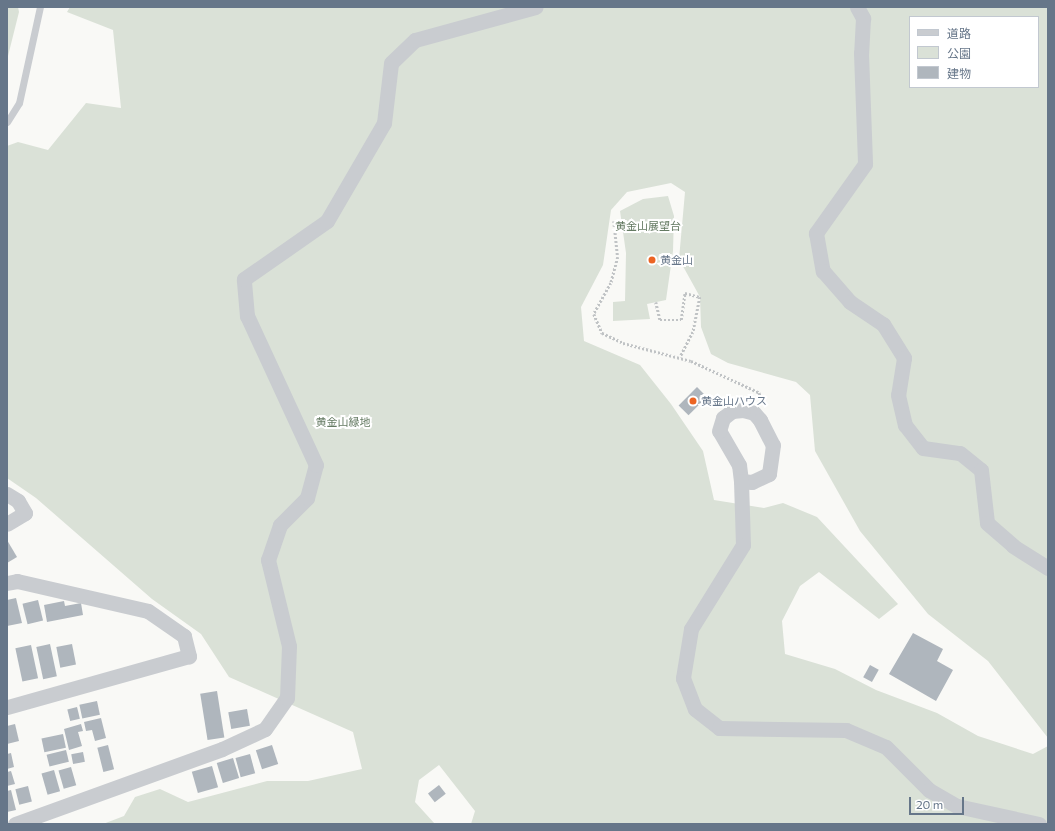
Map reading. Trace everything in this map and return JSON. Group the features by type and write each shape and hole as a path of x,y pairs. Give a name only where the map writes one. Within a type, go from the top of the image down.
{"street":[{"path":"14,824 222,749 265,729 287,698 289,646 268,560 280,525 307,498 316,465 247,316 244,279 327,221 384,123 385,86 391,62 395,58 415,40 536,7"},
{"path":"857,7 863,18 861,53 865,164 816,233 823,271 850,302 883,324 904,358 898,396 905,425 923,448 960,452 981,470 987,523 1013,546 1048,568"},
{"path":"741,481 752,482 770,474 773,445 754,413 732,411 723,418 719,431 739,465 743,545 691,629 683,678 695,709 719,728 846,730 886,747 929,790 957,806 1039,824"},
{"path":"7,494 18,501 25,513 7,524"},
{"path":"7,583 16,581 148,611 184,636 189,656 7,708"}],"lane":[{"path":"7,122 19,103 40,7"}],"path":[{"path":"614,221 618,256 611,283 594,314 602,334 623,343 680,357 760,393 754,413"},
{"path":"656,302 660,320 681,320 685,293 700,297 693,332 680,357"}],"green space":[{"path":"7,7 18,7 19,12 7,60"},
{"name":"黄金山緑地","path":"70,7 1048,7 1048,738 988,661 928,614 860,531 815,451 810,395 796,382 728,363 711,354 701,327 700,297 679,259 685,192 671,183 627,192 611,210 603,265 581,307 584,341 640,365 671,404 703,451 714,500 764,508 783,503 817,517 898,604 879,619 819,572 800,586 782,621 785,654 835,669 876,690 937,713 978,736 1033,754 1048,746 1048,824 471,824 475,811 439,765 419,780 415,802 435,824 103,824 124,816 135,797 160,789 188,802 267,781 308,781 362,769 353,732 229,677 201,634 152,599 36,498 7,478 7,146 18,142 48,150 86,103 121,108 113,30 67,12"},
{"name":"黄金山展望台","path":"668,196 674,216 673,251 666,300 647,304 650,319 613,321 613,302 625,301 626,253 620,211 643,199"}],"building":[{"name":"黄金山ハウス","path":"697,387 707,397 689,415 679,405"},
{"path":"7,540 17,557 7,563"},
{"path":"16,598 22,623 7,626 7,600"},
{"path":"38,600 43,620 28,624 22,604"},
{"path":"64,601 65,606 81,603 83,615 47,622 44,605"},
{"path":"913,633 943,649 937,661 953,670 936,701 889,674"},
{"path":"50,644 57,676 43,679 36,647"},
{"path":"72,644 76,665 60,668 56,647"},
{"path":"31,645 38,678 22,682 15,648"},
{"path":"870,665 879,670 872,682 863,677"},
{"path":"217,691 224,737 208,740 200,694"},
{"path":"97,701 100,715 82,718 79,705"},
{"path":"77,707 80,719 70,721 67,709"},
{"path":"247,709 250,726 231,729 228,712"},
{"path":"101,718 106,738 95,741 92,730 86,731 84,722"},
{"path":"15,724 19,741 7,744 7,726"},
{"path":"81,724 83,731 78,732 82,746 69,750 64,729"},
{"path":"63,734 66,748 44,752 41,739"},
{"path":"108,745 114,769 103,772 97,748"},
{"path":"272,745 278,764 262,769 256,750"},
{"path":"66,750 69,762 49,766 47,755"},
{"path":"83,752 85,762 73,764 71,754"},
{"path":"11,753 14,767 7,769 7,754"},
{"path":"250,754 255,773 241,777 236,758"},
{"path":"233,758 239,778 223,783 217,763"},
{"path":"212,766 218,787 198,793 192,772"},
{"path":"71,767 76,785 64,789 59,771"},
{"path":"54,770 60,791 48,795 42,774"},
{"path":"11,771 15,784 7,786 7,772"},
{"path":"439,785 446,794 435,802 428,794"},
{"path":"28,786 32,802 19,805 15,789"},
{"path":"11,790 16,810 7,812 7,791"}],"place":[{"name":"黄金山","path":"652,260"},
{"name":"黄金山ハウス","path":"693,401"}]}
